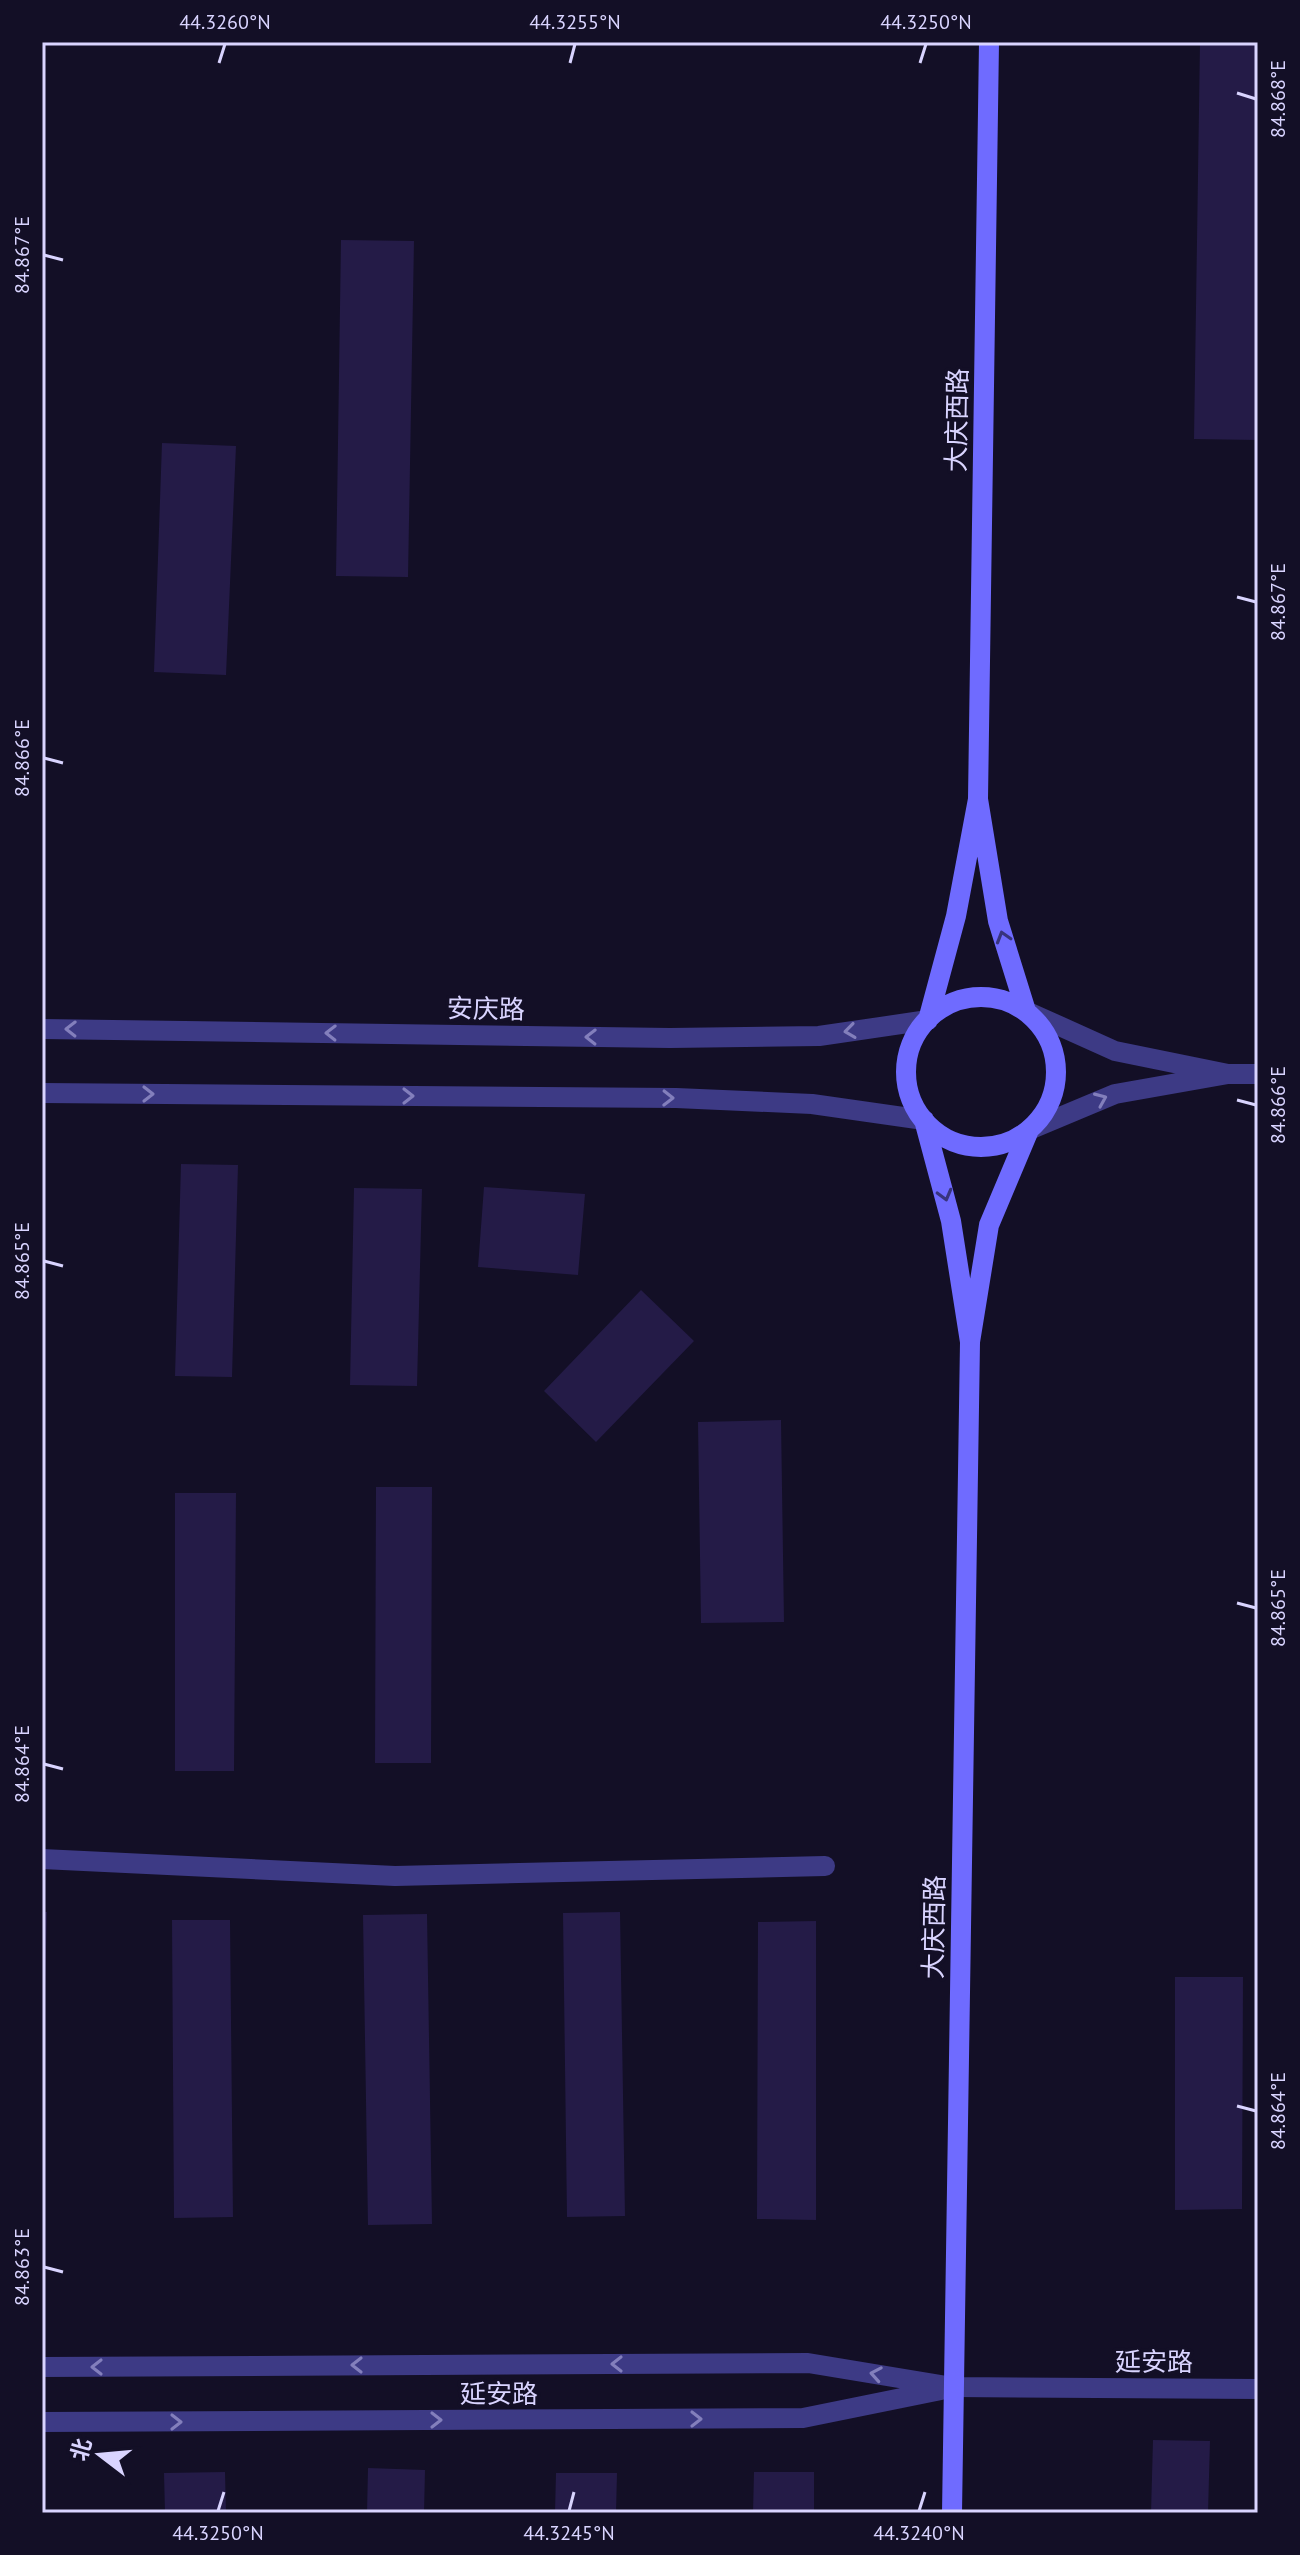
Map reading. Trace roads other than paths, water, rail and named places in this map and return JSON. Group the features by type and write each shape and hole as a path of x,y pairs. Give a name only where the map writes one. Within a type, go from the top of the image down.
{"main road":[{"name":"大庆西路","path":"978,799 989,42"},
{"path":"978,799 998,921 1026,1011"},
{"path":"928,1020 956,916 978,799"},
{"path":"981,996 1005,1000 1026,1011 1043,1028 1054,1050 1057,1073 1053,1097 1041,1118 1029,1130 1002,1145 976,1148 951,1142 929,1128 914,1107 906,1082 908,1056 917,1032 935,1012 958,1000 981,996"},
{"path":"924,1120 951,1221 970,1342"},
{"path":"970,1342 989,1225 1029,1130"},
{"name":"大庆西路","path":"952,2513 970,1342"}],"street":[{"path":"1026,1011 1115,1051 1228,1074"},
{"name":"安庆路","path":"42,1029 670,1038 819,1036 928,1020"},
{"path":"1029,1130 1115,1094 1228,1074 1258,1074"},
{"path":"42,1093 676,1098 812,1104 924,1120"},
{"path":"42,1859 395,1876 825,1866"},
{"name":"延安路","path":"42,2367 808,2363 953,2387 1258,2389"},
{"name":"延安路","path":"42,2422 803,2418 953,2387"}]}
